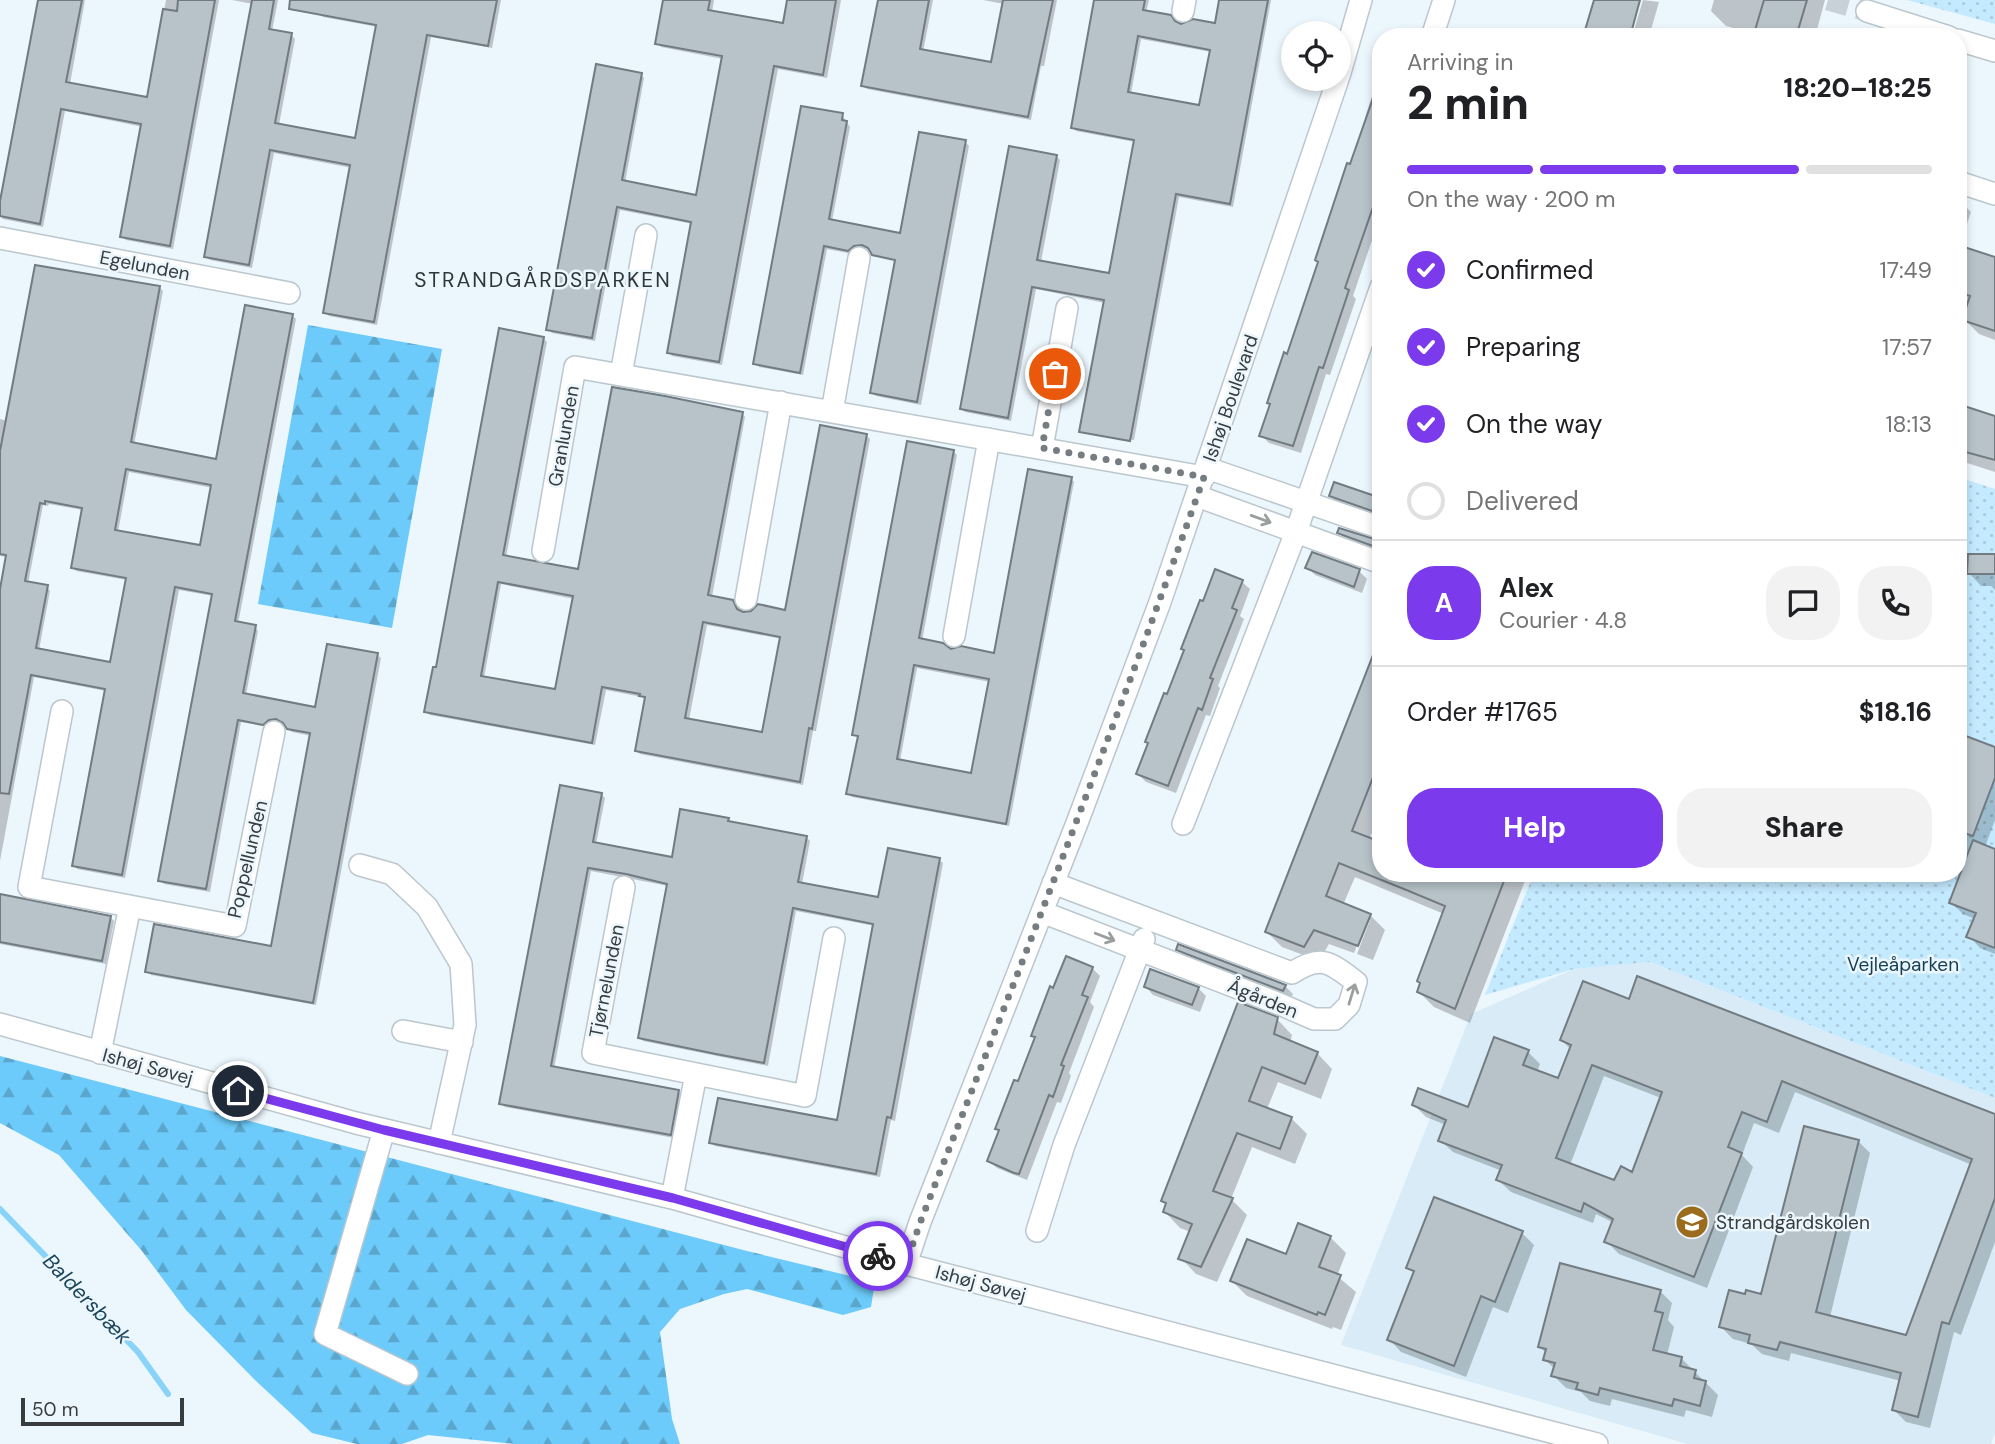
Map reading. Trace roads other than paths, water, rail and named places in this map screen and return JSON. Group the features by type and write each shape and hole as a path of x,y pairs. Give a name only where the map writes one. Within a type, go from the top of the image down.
{"street":[{"name":"Ishøj Boulevard","path":"1351,33 1361,0"},
{"path":"1435,28 1444,0"},
{"path":"1867,11 1921,28"},
{"path":"1967,43 1995,51"},
{"name":"Ishøj Boulevard","path":"906,1264 1160,602 1333,91"},
{"path":"1967,185 1995,194"},
{"path":"621,374 646,235"},
{"name":"Egelunden","path":"0,238 289,293"},
{"path":"832,412 859,258"},
{"path":"1042,448 1067,308"},
{"path":"1183,824 1296,532 1372,313"},
{"name":"Granlunden","path":"543,551 575,367 1042,448 1202,480"},
{"path":"746,600 781,402"},
{"path":"954,636 989,439"},
{"path":"1202,480 1306,503 1372,525"},
{"path":"1202,480 1296,532 1372,560"},
{"name":"Poppellunden","path":"62,711 29,887 235,926 274,732"},
{"path":"360,866 392,874 427,907 461,964 464,1026 439,1143"},
{"name":"Ågården","path":"1042,912 1314,1019 1335,1019 1349,1006 1356,982 1321,961 1310,962 1292,973 1053,883"},
{"name":"Tjørnelunden","path":"624,887 593,1053 805,1097 834,938"},
{"path":"100,1053 130,906"},
{"path":"1037,1231 1064,1145 1151,921"},
{"name":"Ishøj Søvej","path":"0,1024 384,1130 673,1198 906,1264 1597,1444"},
{"path":"403,1031 462,1042"},
{"path":"673,1198 696,1074"},
{"path":"384,1130 325,1334 407,1374"}],"waterway":[{"name":"Baldersbæk","path":"0,1209 138,1352 168,1394"}],"tunnel":[{"path":"1828,0 1867,11"}],"place":[{"name":"Strandgårdskolen","path":"1692,1222"}],"district":[{"name":"STRANDGÅRDSPARKEN","path":"543,280"}],"park label":[{"name":"Vejleåparken","path":"1903,964"}]}
